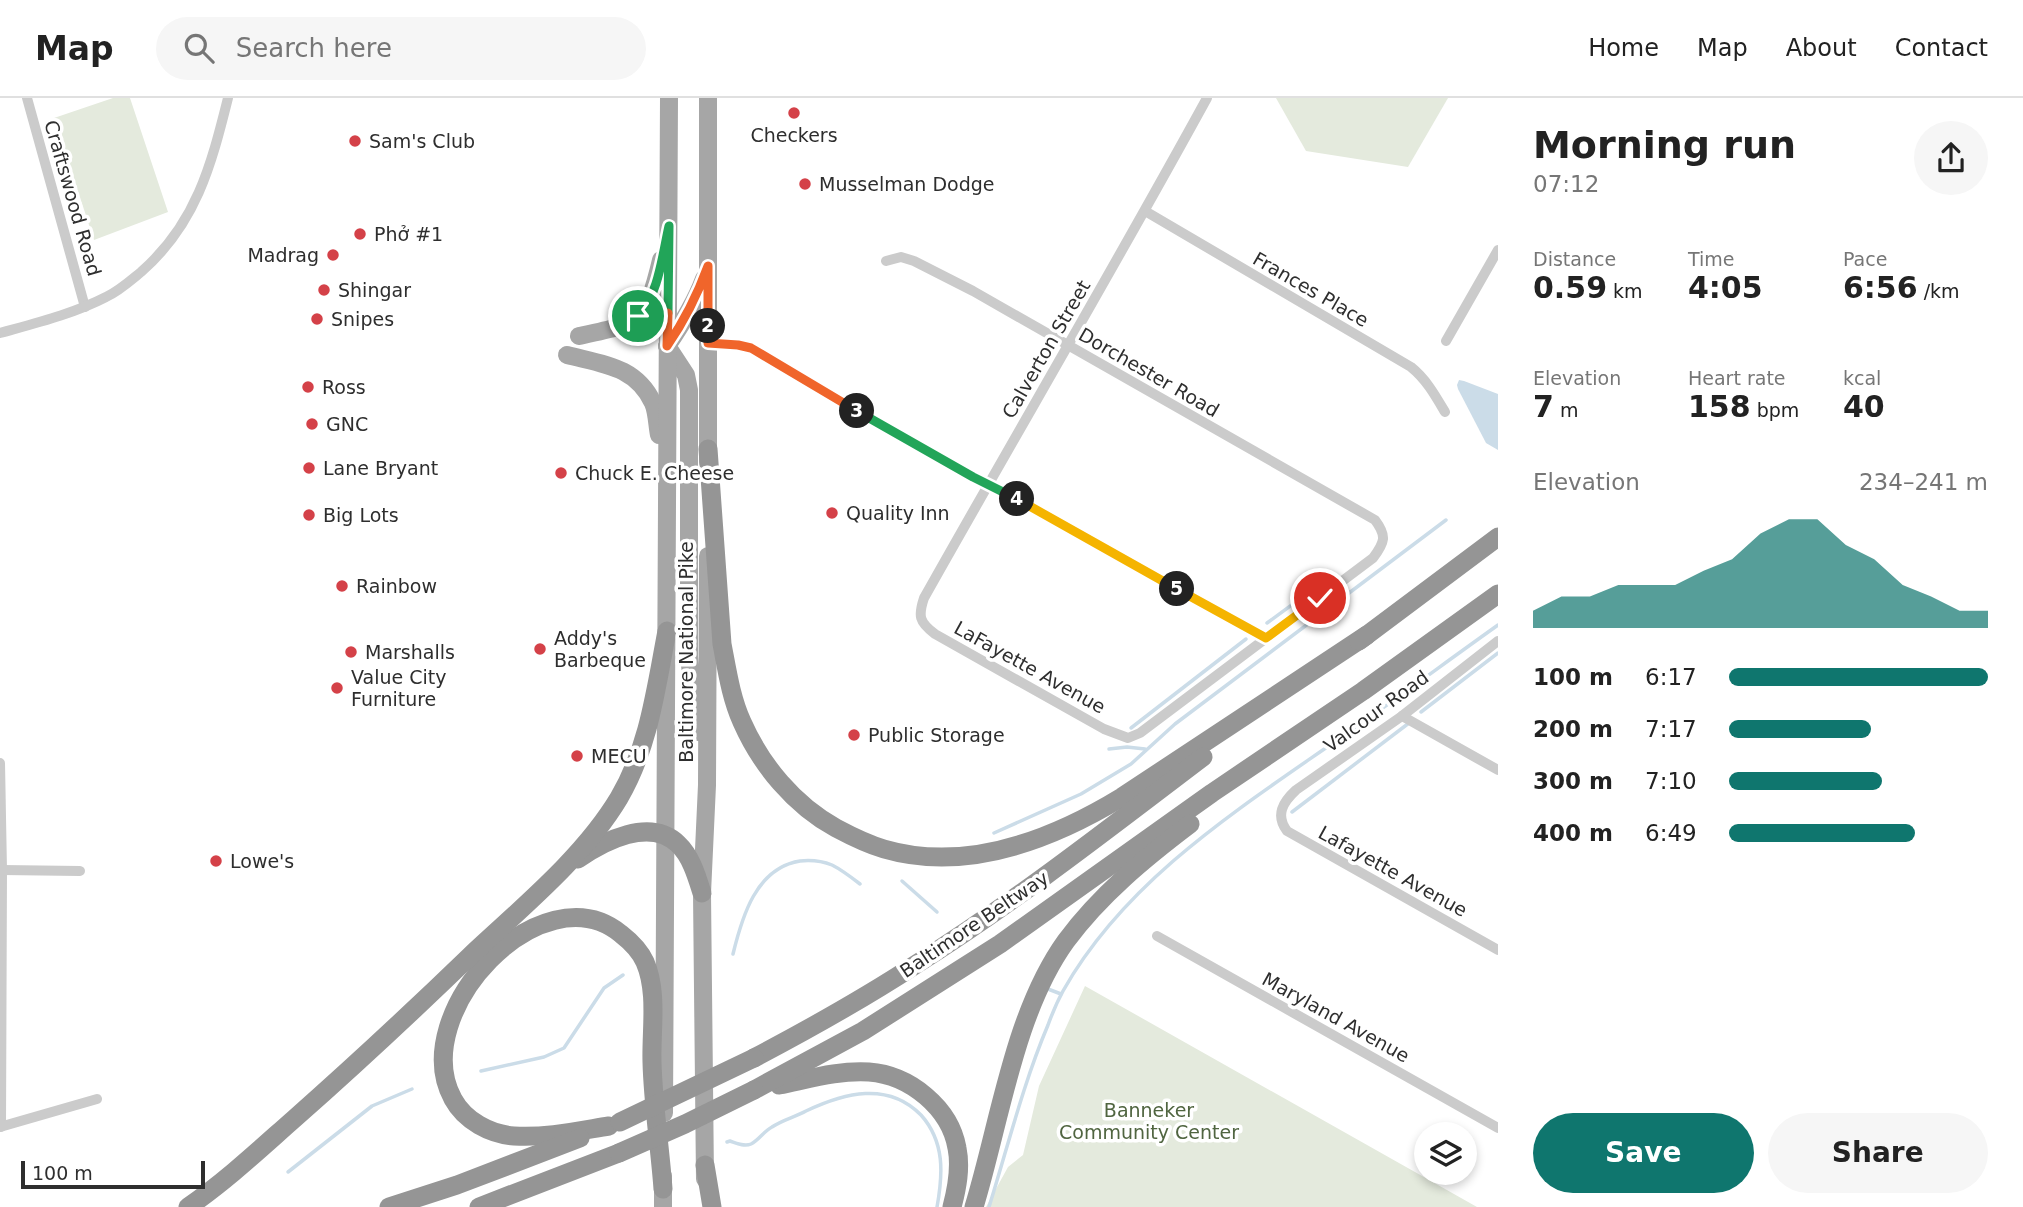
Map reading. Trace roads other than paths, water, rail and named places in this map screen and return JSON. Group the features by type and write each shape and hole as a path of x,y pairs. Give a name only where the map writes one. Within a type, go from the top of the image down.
{"highway":[{"path":"708,449 722,644 741,720 759,754 779,782 802,805 825,822 885,850 921,856 956,857 1029,842 1060,830 1122,797 1367,635"},
{"name":"Baltimore Beltway","path":"389,1207 457,1185 615,1124 754,1058 848,1007 981,921 1058,867 1498,537"},
{"name":"Baltimore Beltway","path":"479,1207 619,1153 685,1124 863,1031 1000,944 1498,594"},
{"path":"188,1207 235,1171 352,1068 559,872 607,816 619,799 636,764 650,723 667,631"},
{"path":"974,1207 1017,1045 1040,988 1066,941 1137,866 1363,691"},
{"path":"559,872 596,848 626,835 650,832 666,835 679,844 696,874 702,893"},
{"path":"615,1124 547,1136 514,1136 496,1132 465,1116 447,1087 442,1069 447,1027 468,986 480,970 514,939 556,920 577,917 596,920 614,928 636,948 645,961 651,982 652,1064 663,1198"},
{"path":"754,1090 851,1072 873,1072 911,1085 934,1104 951,1128 957,1148 959,1170 952,1207"},
{"path":"705,1165 712,1207"}],"main road":[{"name":"Baltimore National Pike","path":"663,1198 668,98"},
{"name":"Baltimore National Pike","path":"705,1207 702,893 706,785 708,98"},
{"path":"579,336 621,327 643,312 655,285 669,226"},
{"path":"706,785 696,725 690,657 690,390 686,375 667,346 697,296 708,266"},
{"path":"567,355 611,366 638,379 654,404 667,486"}],"street":[{"name":"Craftswood Road","path":"27,98 85,307"},
{"path":"0,333 85,307 110,295 139,273 167,245 197,199 228,98"},
{"name":"Calverton Street","path":"920,619 924,598 1207,98"},
{"name":"Frances Place","path":"1145,211 1411,367 1428,384 1445,412"},
{"path":"1446,341 1498,250"},
{"name":"Dorchester Road","path":"886,261 901,257 914,261 973,291 1375,520 1384,536 1380,549 1373,558 1266,638"},
{"path":"708,343 751,348 973,477 1266,638"},
{"name":"LaFayette Avenue","path":"920,619 934,634 1104,729 1128,737 1140,733 1266,638"},
{"name":"Valcour Road","path":"1280,814 1287,798 1296,790 1402,716 1498,641"},
{"path":"1402,716 1498,770"},
{"path":"0,763 0,1127 97,1099"},
{"name":"Lafayette Avenue","path":"1280,814 1281,823 1287,831 1498,950"},
{"path":"2,870 80,871"},
{"name":"Maryland Avenue","path":"1157,936 1498,1128"}],"water":[{"path":"1459,380 1498,394 1498,450 1486,443 1458,389"}],"waterway":[{"path":"994,833 1081,794 1131,764 1175,724 1446,520"},
{"path":"1267,623 1331,576"},
{"path":"989,1207 1023,1092 1055,1008 1089,951 1119,914 1188,848 1226,819 1498,625"},
{"path":"1131,728 1246,639"},
{"path":"1421,712 1498,653"},
{"path":"1292,812 1409,723"},
{"path":"1109,749 1145,749"},
{"path":"733,954 753,896 772,873 785,865 800,861 832,865 860,884"},
{"path":"902,881 937,912"},
{"path":"481,1071 544,1057 564,1048 604,988 623,975"},
{"path":"1048,989 1061,994"},
{"path":"288,1172 372,1106 412,1089"},
{"path":"727,1142 751,1144 776,1125 850,1095 880,1094 894,1098 908,1104 921,1115 934,1136 941,1171 937,1207"}],"place":[{"name":"Checkers","path":"794,113"},
{"name":"Sam's Club","path":"355,141"},
{"name":"Musselman Dodge","path":"805,184"},
{"name":"Phở #1","path":"360,234"},
{"name":"Madrag","path":"333,255"},
{"name":"Shingar","path":"324,290"},
{"name":"Snipes","path":"317,319"},
{"name":"Ross","path":"308,387"},
{"name":"GNC","path":"312,424"},
{"name":"Lane Bryant","path":"309,468"},
{"name":"Chuck E. Cheese","path":"561,473"},
{"name":"Quality Inn","path":"832,513"},
{"name":"Big Lots","path":"309,515"},
{"name":"Rainbow","path":"342,586"},
{"name":"Addy's Barbeque","path":"540,649"},
{"name":"Marshalls","path":"351,652"},
{"name":"Value City Furniture","path":"337,688"},
{"name":"Public Storage","path":"854,735"},
{"name":"MECU","path":"577,756"},
{"name":"Lowe's","path":"216,861"}],"park label":[{"name":"Banneker Community Center","path":"1149,1121"}]}
